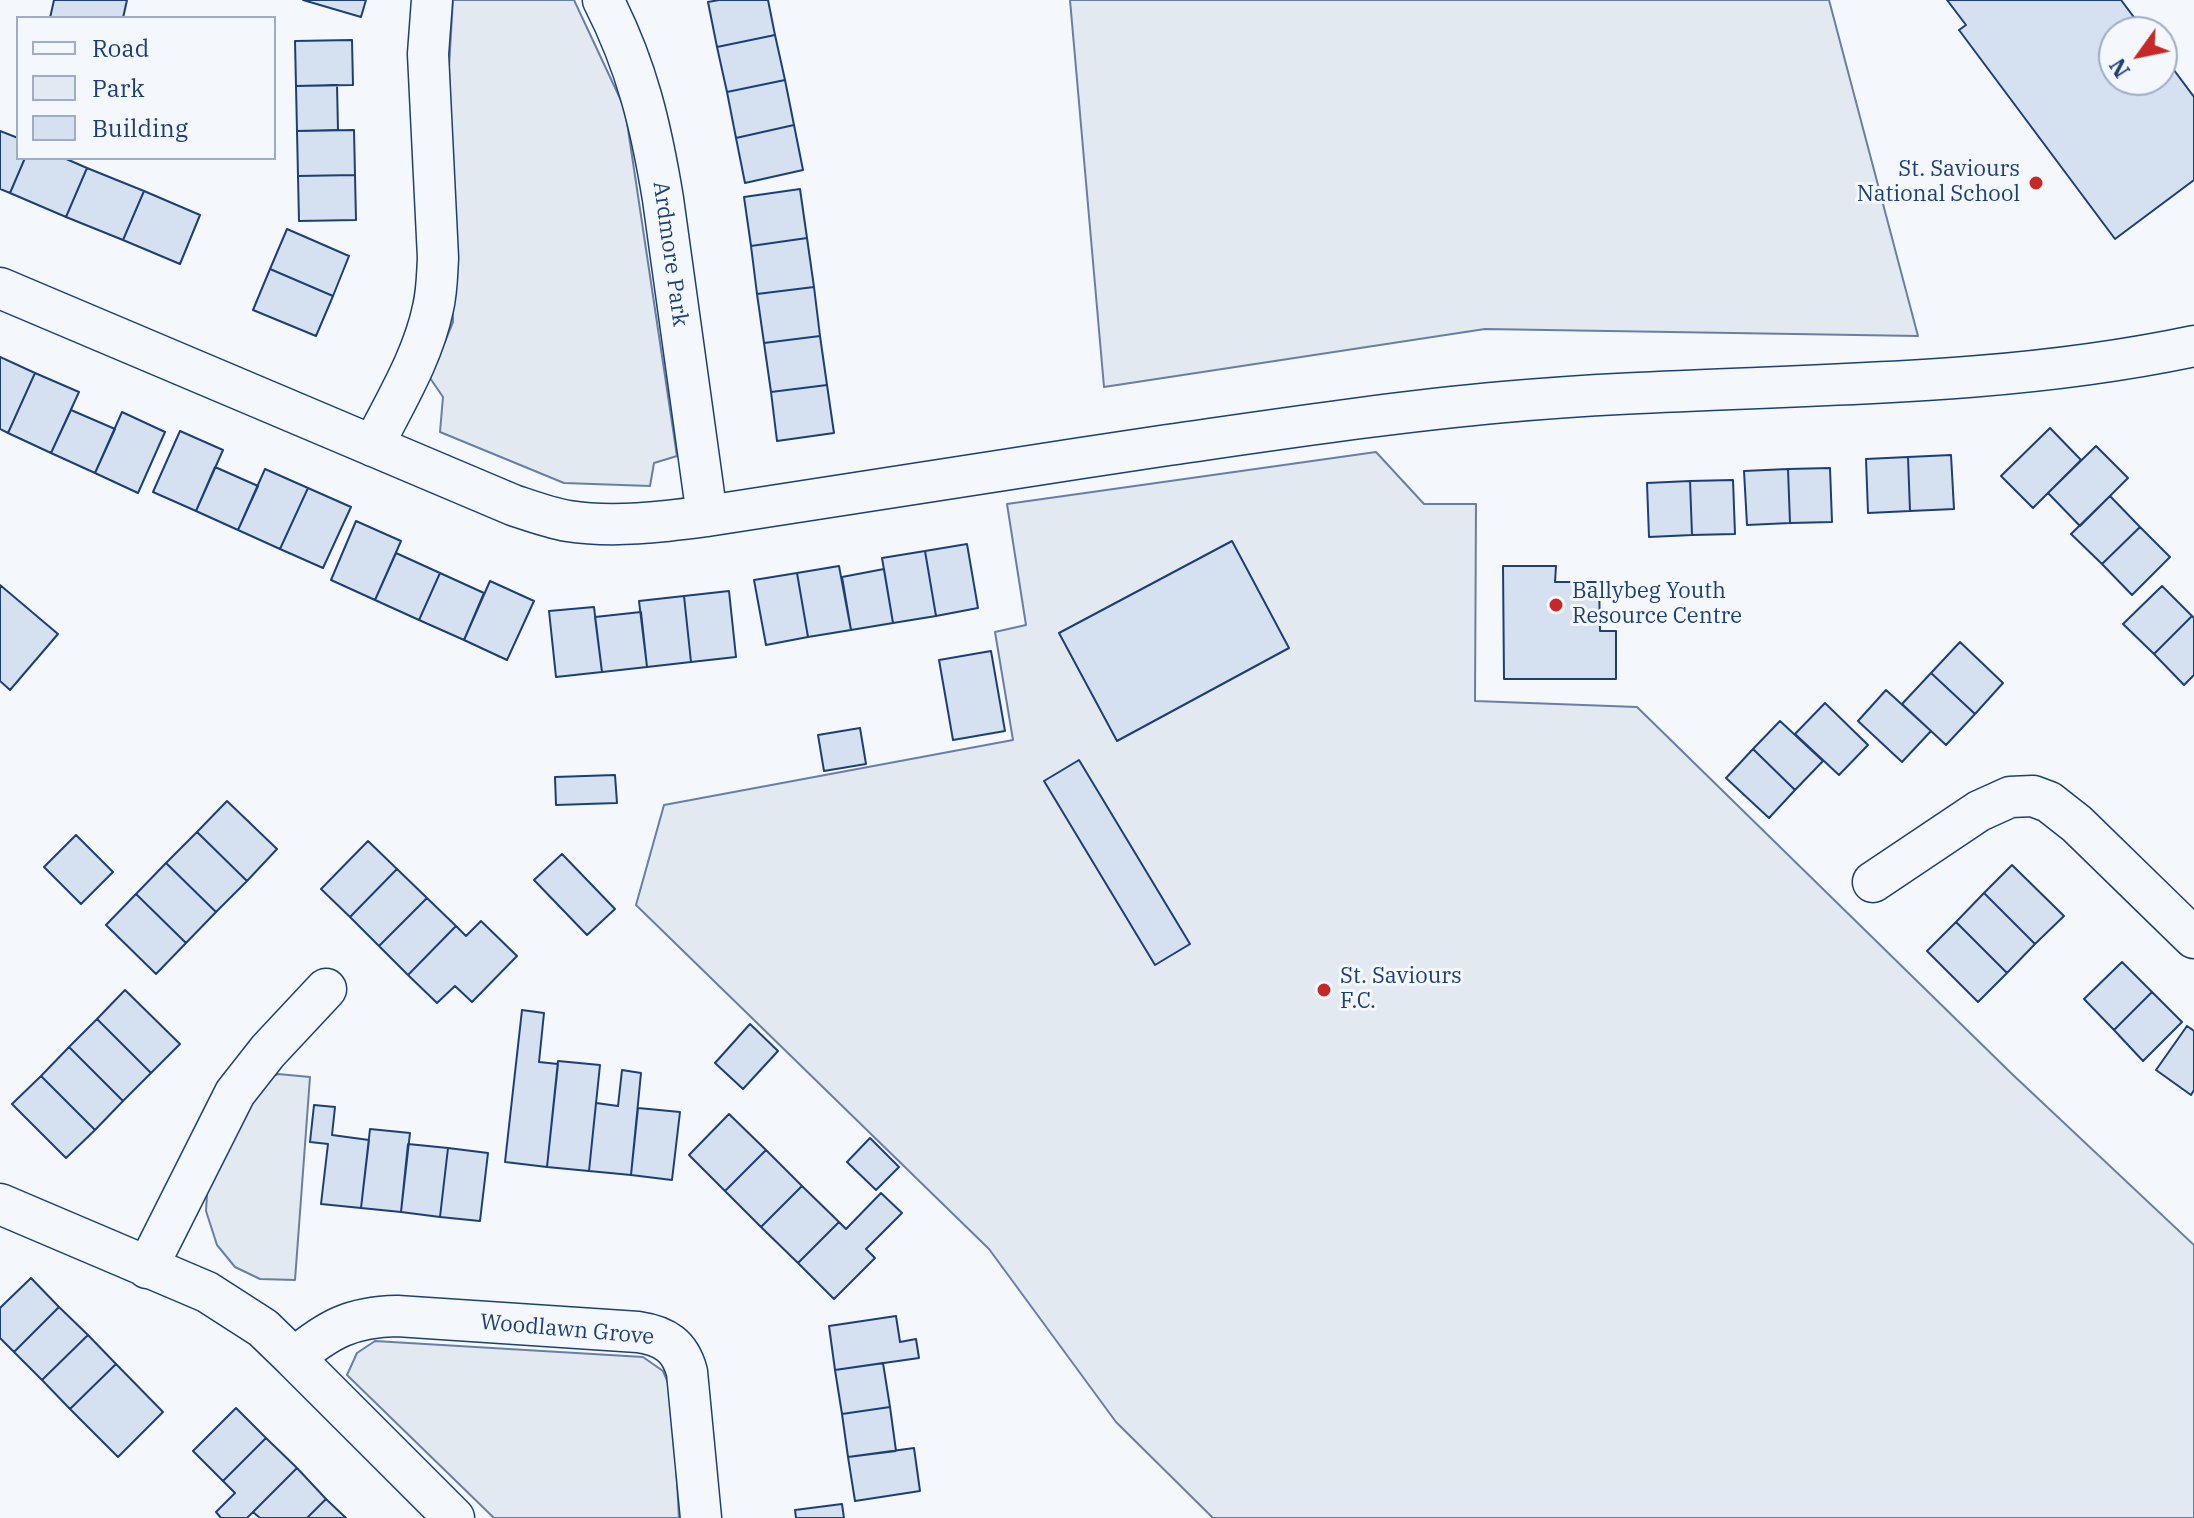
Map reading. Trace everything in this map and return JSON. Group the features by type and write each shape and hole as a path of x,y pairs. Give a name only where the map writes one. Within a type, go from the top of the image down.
{"street":[{"path":"373,446 425,339 437,286 428,54 432,0"},
{"name":"Ardmore Park","path":"603,0 634,71 655,149 707,516"},
{"path":"0,288 513,505 568,521 613,524 707,516 1296,426 1456,407 1634,392 2000,375 2194,346"},
{"path":"1873,882 1979,811 2010,797 2033,796 2049,802 2077,824 2194,938"},
{"path":"147,1268 235,1093 268,1051 326,989"},
{"path":"0,1204 222,1300 263,1328 454,1518"},
{"name":"Woodlawn Grove","path":"294,1358 324,1334 340,1326 374,1317 638,1332 660,1337 675,1346 685,1363 701,1518"}],"green space":[{"path":"453,0 574,0 625,109 677,456 654,463 650,486 564,483 440,432 443,397 430,378 453,322 449,67"},
{"path":"1070,0 1829,0 1918,336 1485,329 1104,387"},
{"name":"St. Saviours F.C.","path":"1376,452 1424,504 1476,504 1475,701 1637,707 2012,1074 2194,1245 2194,1518 1213,1518 1116,1422 989,1249 636,905 664,805 1013,740 995,632 1026,625 1007,504"},
{"path":"278,1074 310,1077 295,1280 260,1279 235,1267 217,1245 206,1211 208,1178 264,1080"},
{"path":"375,1341 643,1357 663,1371 672,1392 679,1518 494,1518 347,1375 357,1353"}],"building":[{"path":"54,0 127,0 123,16 50,16"},
{"path":"303,0 366,0 361,17"},
{"path":"768,0 775,35 717,47 708,2"},
{"path":"1947,0 2121,0 2133,16 2098,16 2098,96 2178,96 2178,76 2194,97 2194,180 2115,239 1959,30 1966,25"},
{"path":"775,35 785,80 727,92 717,47"},
{"path":"352,40 353,85 296,86 295,41"},
{"path":"785,80 794,125 736,138 727,92"},
{"path":"337,85 338,130 297,131 296,86"},
{"path":"794,125 803,170 745,183 736,138"},
{"path":"354,130 355,175 298,176 297,131"},
{"path":"0,131 16,137 16,160 24,160 10,193 0,189"},
{"path":"24,160 69,160 87,168 66,217 10,193"},
{"path":"87,168 144,191 123,240 66,217"},
{"path":"355,175 356,220 299,221 298,176"},
{"path":"800,189 807,238 751,246 744,197"},
{"path":"144,191 200,215 180,264 123,240"},
{"path":"287,229 349,256 333,296 270,269"},
{"path":"807,238 814,287 757,294 751,246"},
{"path":"270,269 333,296 316,336 253,310"},
{"path":"814,287 820,336 764,343 757,294"},
{"path":"820,336 827,385 771,392 764,343"},
{"path":"0,357 35,373 8,433 0,429"},
{"path":"35,373 79,392 51,453 8,433"},
{"path":"827,385 834,433 777,441 771,392"},
{"path":"71,410 115,429 95,473 51,453"},
{"path":"122,412 165,432 138,493 95,473"},
{"path":"2050,428 2081,460 2033,508 2001,476"},
{"path":"180,431 223,450 196,511 153,492"},
{"path":"2096,446 2128,478 2080,526 2048,493"},
{"path":"1951,455 1954,509 1910,511 1908,457"},
{"path":"1908,457 1910,511 1868,513 1866,459"},
{"path":"215,467 258,486 238,530 196,511"},
{"path":"1830,468 1832,522 1790,523 1788,469"},
{"path":"265,469 308,488 280,549 238,530"},
{"path":"1788,469 1790,523 1747,525 1744,471"},
{"path":"1733,480 1735,534 1692,535 1690,481"},
{"path":"1690,481 1692,535 1649,537 1647,483"},
{"path":"308,488 351,507 323,568 280,549"},
{"path":"2110,496 2140,527 2102,564 2071,534"},
{"path":"356,521 401,541 375,600 331,580"},
{"path":"2140,527 2170,557 2132,595 2102,564"},
{"path":"1232,541 1289,648 1117,741 1059,633"},
{"path":"967,544 978,608 936,616 925,551"},
{"path":"925,551 936,616 893,623 882,558"},
{"path":"396,553 440,573 419,620 375,600"},
{"path":"839,566 851,630 808,637 797,573"},
{"path":"1503,566 1556,566 1555,582 1599,582 1600,631 1616,631 1616,679 1504,679"},
{"path":"884,569 893,623 851,630 842,577"},
{"path":"440,573 484,593 464,640 419,620"},
{"path":"797,573 808,637 766,645 754,580"},
{"path":"490,581 534,601 507,660 464,640"},
{"path":"0,585 58,634 10,690 0,681"},
{"path":"2162,586 2192,616 2154,654 2123,624"},
{"path":"729,591 736,657 691,662 684,596"},
{"path":"684,596 691,662 647,667 639,601"},
{"path":"594,607 602,672 556,677 549,611"},
{"path":"641,612 647,667 602,672 595,617"},
{"path":"2192,616 2194,675 2184,685 2154,654"},
{"path":"1960,642 2003,683 1975,714 1931,673"},
{"path":"991,651 1005,731 953,740 939,660"},
{"path":"1931,673 1975,714 1946,745 1902,704"},
{"path":"1886,690 1931,731 1902,762 1858,721"},
{"path":"1825,703 1868,745 1839,775 1795,734"},
{"path":"1780,721 1823,761 1795,790 1753,749"},
{"path":"860,728 866,764 824,771 818,735"},
{"path":"1753,749 1795,790 1769,818 1726,778"},
{"path":"1079,760 1190,944 1155,965 1044,781"},
{"path":"615,775 617,803 556,805 555,777"},
{"path":"227,801 277,849 247,881 197,832"},
{"path":"197,832 247,881 216,912 166,863"},
{"path":"76,835 113,872 81,904 44,867"},
{"path":"368,841 397,869 350,917 321,889"},
{"path":"562,854 615,909 587,935 534,880"},
{"path":"166,863 216,912 186,943 136,894"},
{"path":"2012,865 2064,916 2035,944 1984,893"},
{"path":"397,869 427,898 379,946 350,917"},
{"path":"1984,893 2035,944 2007,973 1956,922"},
{"path":"136,894 186,943 156,974 106,925"},
{"path":"427,898 456,926 408,975 379,946"},
{"path":"481,921 517,956 472,1002 455,986 437,1003 408,975 456,926 466,936"},
{"path":"1956,922 2007,973 1978,1002 1927,951"},
{"path":"2122,962 2152,992 2114,1030 2084,999"},
{"path":"125,990 180,1044 151,1073 97,1019"},
{"path":"2152,992 2182,1022 2143,1061 2114,1030"},
{"path":"522,1010 544,1013 539,1062 558,1064 547,1167 505,1162"},
{"path":"97,1019 151,1073 123,1101 69,1047"},
{"path":"750,1024 778,1051 743,1089 715,1063"},
{"path":"2187,1026 2194,1031 2194,1090 2191,1095 2156,1070"},
{"path":"69,1047 123,1101 95,1130 41,1076"},
{"path":"558,1061 600,1065 589,1171 547,1167"},
{"path":"622,1070 641,1073 631,1175 589,1171 596,1103 618,1106"},
{"path":"41,1076 95,1130 66,1158 12,1104"},
{"path":"314,1105 335,1107 332,1135 369,1140 361,1208 321,1204 328,1144 310,1142"},
{"path":"638,1108 680,1112 672,1180 631,1175"},
{"path":"729,1114 766,1150 725,1191 689,1155"},
{"path":"370,1129 410,1133 401,1212 361,1208"},
{"path":"870,1138 899,1167 876,1190 847,1162"},
{"path":"408,1144 448,1148 440,1217 401,1212"},
{"path":"448,1148 488,1153 480,1221 440,1217"},
{"path":"766,1150 802,1186 761,1227 725,1191"},
{"path":"802,1186 839,1222 798,1263 761,1227"},
{"path":"881,1193 902,1213 866,1249 875,1258 834,1299 798,1263 839,1222 846,1229"},
{"path":"31,1278 59,1307 14,1352 0,1338 0,1308"},
{"path":"59,1307 88,1335 42,1380 14,1352"},
{"path":"896,1316 900,1342 916,1339 919,1358 835,1370 829,1326"},
{"path":"88,1335 116,1364 70,1409 42,1380"},
{"path":"883,1363 890,1407 842,1414 835,1370"},
{"path":"116,1364 163,1412 118,1457 70,1409"},
{"path":"890,1407 896,1451 848,1457 842,1414"},
{"path":"236,1408 266,1438 223,1481 193,1451"},
{"path":"266,1438 297,1468 247,1518 221,1518 216,1512 235,1493 223,1481"},
{"path":"914,1448 920,1491 855,1501 848,1457"},
{"path":"297,1468 326,1499 307,1518 260,1518 253,1512"},
{"path":"326,1499 346,1518 307,1518"},
{"path":"842,1504 844,1518 796,1518 795,1510"}],"place":[{"name":"St. Saviours National School","path":"2036,183"},
{"name":"Ballybeg Youth Resource Centre","path":"1556,605"},
{"name":"St. Saviours F.C.","path":"1324,990"}]}
